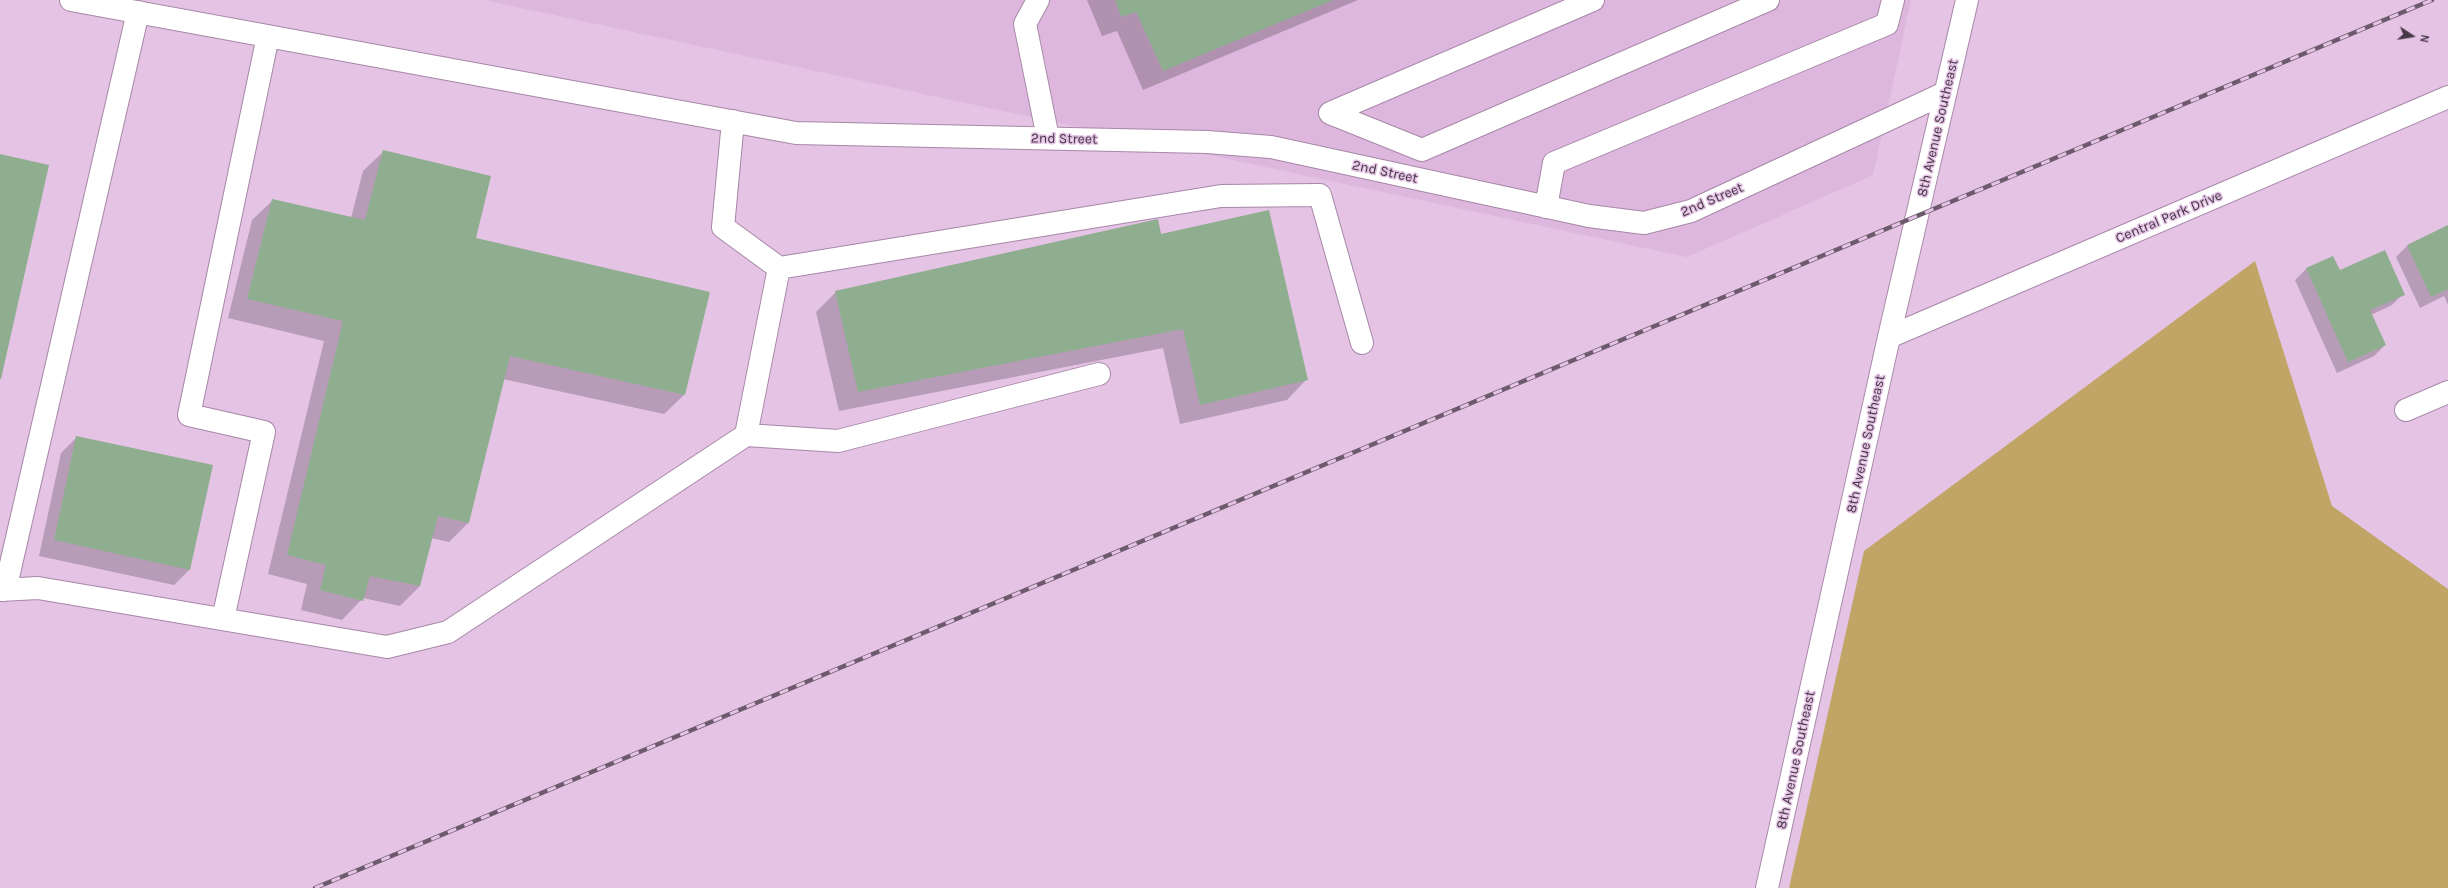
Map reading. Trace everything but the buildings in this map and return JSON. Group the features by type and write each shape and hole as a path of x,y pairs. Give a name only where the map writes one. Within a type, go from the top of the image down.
{"street":[{"name":"2nd Street","path":"71,0 796,133 1207,142 1271,147 1589,216 1644,223 1691,211 1945,93"},
{"path":"1038,0 1025,24 1048,138"},
{"path":"1593,0 1330,113 1422,150 1768,0"},
{"path":"1546,207 1554,163 1887,24 1892,0"},
{"name":"8th Avenue Southeast","path":"1767,888 1889,337 1967,0"},
{"path":"138,12 3,590 38,588 387,647 448,632 746,435 838,441 1099,374"},
{"path":"223,619 264,432 189,415 268,36"},
{"name":"Central Park Drive","path":"1889,337 2448,97"},
{"path":"733,122 723,227 779,268 1221,196 1320,195 1362,343"},
{"path":"746,435 779,268"},
{"path":"2406,410 2448,392"}],"shaded area":[{"path":"484,0 1911,0 1873,175 1687,257"},
{"path":"2255,261 2332,506 2448,589 2448,888 1789,888 1864,551"}],"railway":[{"path":"315,888 2432,0"}]}
